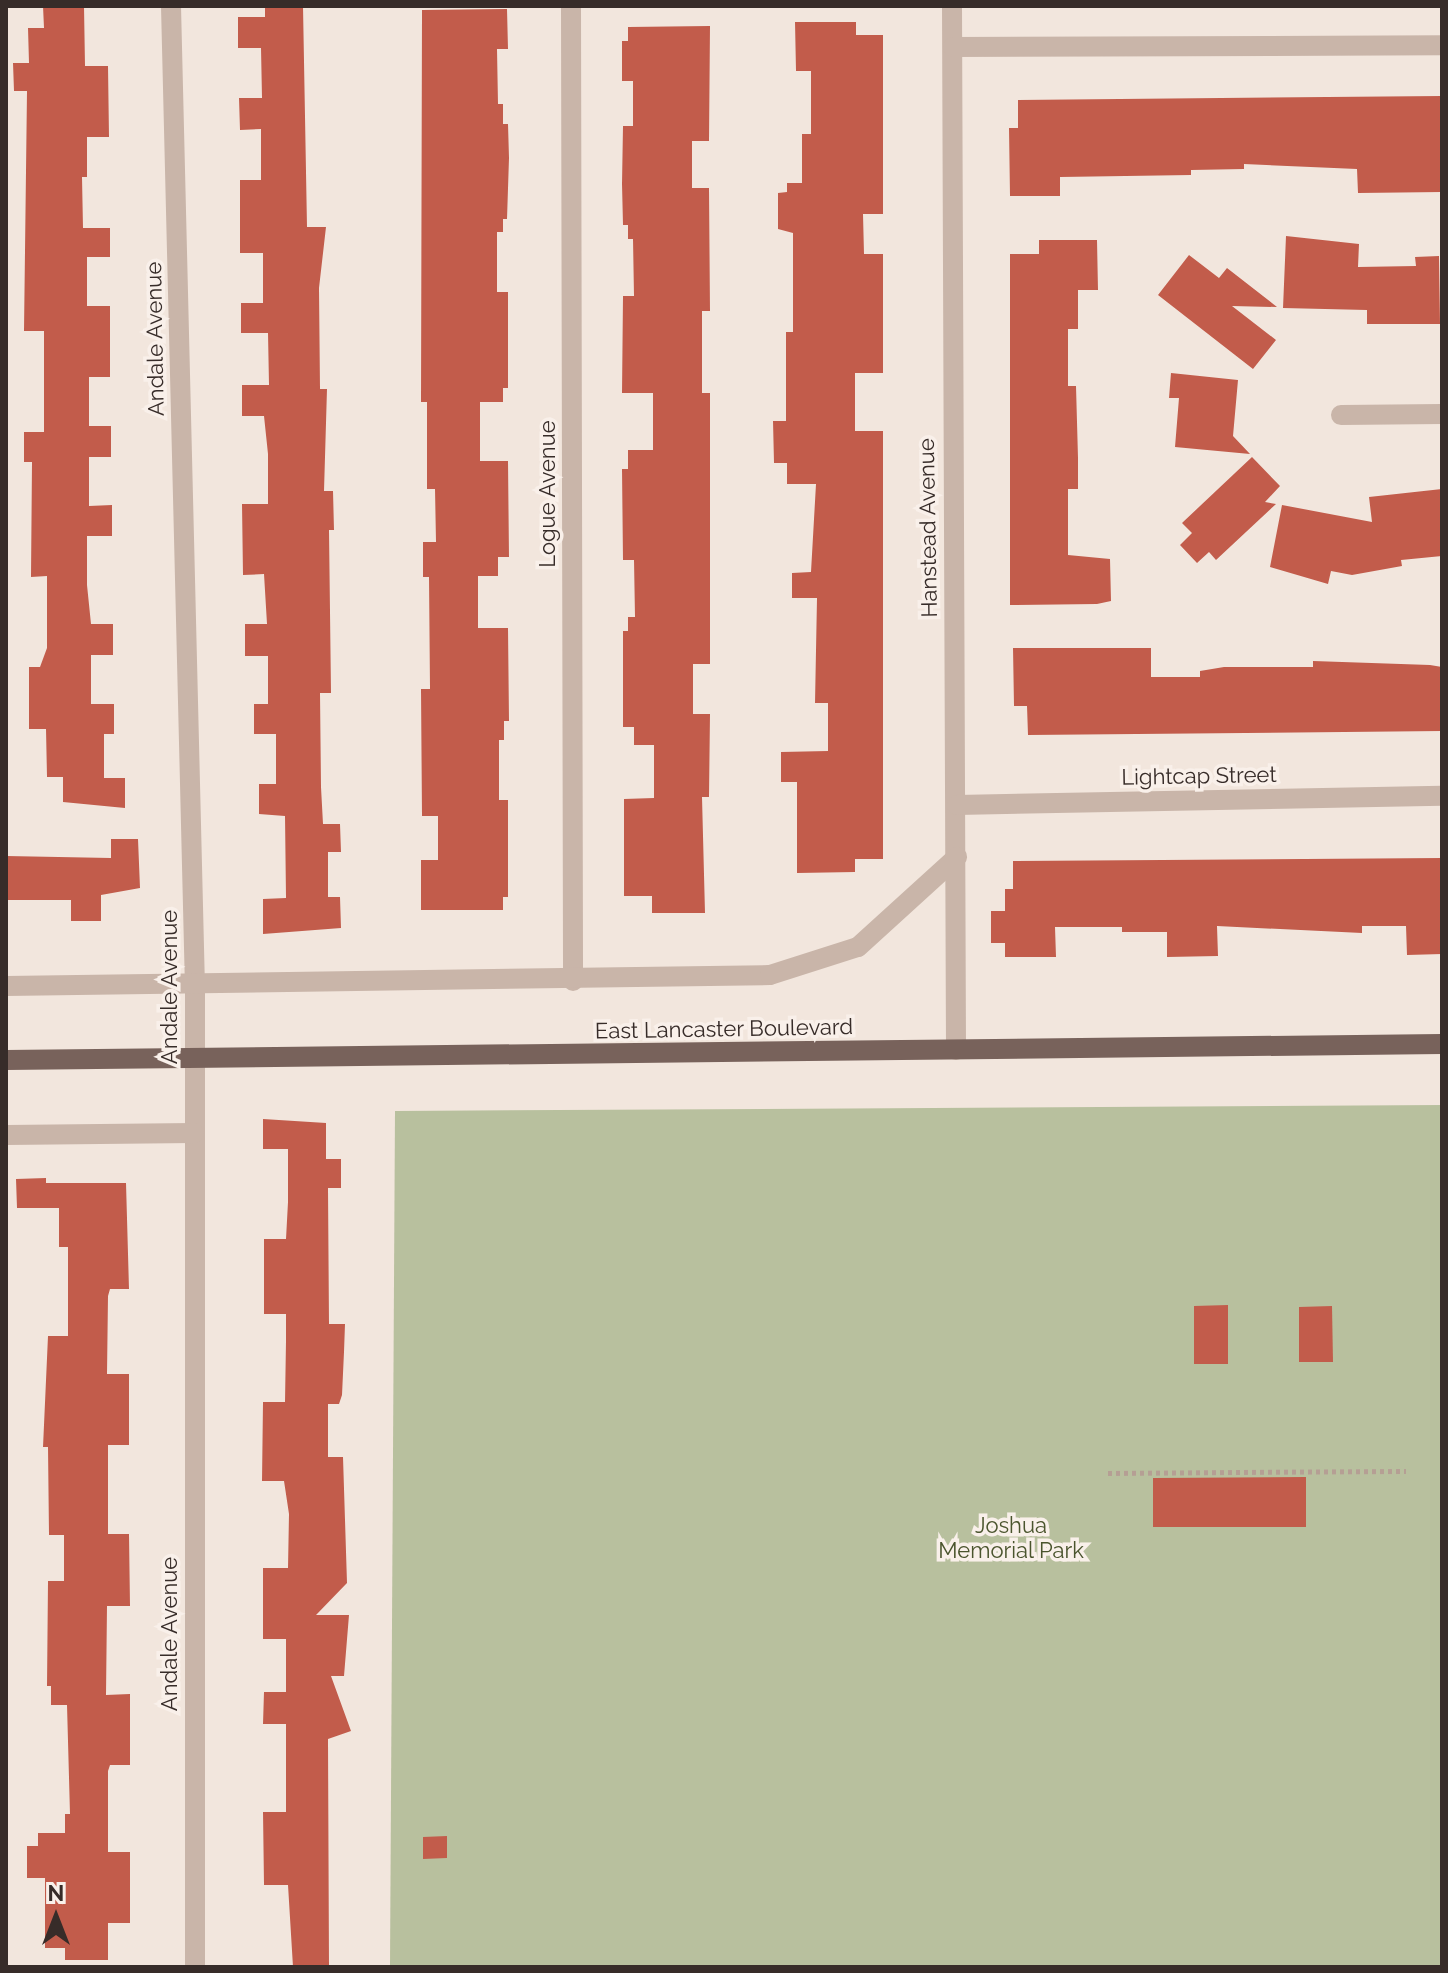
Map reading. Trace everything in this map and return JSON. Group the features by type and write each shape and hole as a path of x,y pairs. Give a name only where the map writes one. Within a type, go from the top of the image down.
{"main road":[{"name":"East Lancaster Boulevard","path":"6,1060 1442,1044"}],"street":[{"name":"Andale Avenue","path":"171,6 195,987 195,1967"},
{"name":"Logue Avenue","path":"571,6 573,981"},
{"name":"Hanstead Avenue","path":"952,6 951,494 957,805 956,1050"},
{"path":"953,47 1442,45"},
{"path":"1341,415 1442,414"},
{"name":"Lightcap Street","path":"957,805 1442,796"},
{"path":"6,986 195,987 770,975 858,947 957,857"},
{"path":"6,1135 194,1133"}],"path":[{"path":"1108,1473 1406,1471"}],"green space":[{"name":"Joshua Memorial Park","path":"1442,1105 1442,1967 390,1967 395,1111"}],"building":[{"path":"43,6 84,6 85,66 108,66 109,137 87,137 87,177 82,177 83,228 110,228 110,257 87,257 87,306 110,306 110,377 89,377 89,426 111,426 111,457 89,457 89,506 112,505 112,536 87,536 87,585 91,624 113,624 113,655 91,655 91,704 114,704 114,734 104,734 104,778 125,778 125,808 63,802 63,777 47,777 46,729 29,729 29,667 40,667 47,648 47,576 31,577 32,462 24,462 24,432 44,432 44,331 24,331 27,91 14,91 13,63 29,63 28,28 44,28"},
{"path":"265,6 303,6 307,227 326,227 319,288 320,389 327,389 324,491 333,491 334,530 329,530 331,693 320,693 321,787 323,824 340,824 341,852 328,852 328,897 340,897 341,928 263,934 263,899 286,898 285,816 259,814 259,784 276,784 276,734 254,734 254,704 268,704 268,656 245,656 245,624 267,624 264,574 243,575 242,504 268,504 268,454 264,416 242,416 242,385 269,385 268,333 241,333 241,303 263,303 263,253 240,253 240,180 261,180 261,129 240,130 239,98 262,98 261,48 238,48 238,17 265,17"},
{"path":"507,9 508,49 497,49 498,104 503,104 503,124 508,124 509,158 507,219 503,219 503,232 497,232 497,292 508,292 508,388 503,388 503,402 480,402 480,461 508,461 509,557 498,557 498,576 478,576 478,628 508,628 509,721 504,721 504,740 499,740 499,800 508,800 508,897 503,897 503,910 421,910 421,860 438,860 438,816 422,816 421,689 430,689 429,577 423,577 423,542 436,542 435,489 427,489 427,402 421,402 422,10"},
{"path":"795,22 856,22 856,35 883,35 883,214 863,214 864,254 883,254 883,373 855,373 855,431 883,431 883,859 855,859 855,872 797,873 797,782 781,782 781,752 828,751 828,703 815,703 817,598 792,598 792,573 811,572 816,484 787,484 787,463 774,463 773,421 786,421 786,332 793,332 793,233 778,229 778,193 787,192 787,183 802,183 802,134 811,134 811,71 796,71"},
{"path":"710,26 709,141 692,141 692,188 709,188 710,311 702,311 702,393 710,393 710,664 693,664 693,714 710,714 709,797 702,797 705,913 652,913 652,896 624,896 624,799 654,798 654,745 634,745 634,727 623,727 623,631 628,631 628,617 635,617 634,560 623,560 622,469 628,469 628,450 653,450 653,393 622,393 623,296 634,296 633,239 628,239 628,225 623,225 622,184 623,126 633,126 633,81 622,81 622,41 628,41 628,27"},
{"path":"1442,96 1442,192 1358,193 1357,169 1244,164 1244,169 1191,170 1191,175 1060,177 1060,196 1010,196 1009,128 1018,128 1018,100"},
{"path":"1286,236 1359,244 1358,267 1416,266 1415,257 1439,256 1440,324 1367,324 1367,310 1283,308"},
{"path":"1039,240 1097,240 1098,290 1078,290 1078,329 1068,329 1068,386 1076,386 1078,489 1068,489 1068,555 1110,559 1111,601 1097,604 1010,605 1010,254 1039,254"},
{"path":"1189,255 1219,278 1227,268 1277,307 1232,306 1276,340 1253,369 1158,295"},
{"path":"1171,373 1238,380 1233,436 1250,454 1175,447 1179,398 1169,398"},
{"path":"1252,457 1280,486 1265,502 1276,504 1216,560 1209,552 1197,563 1180,545 1192,533 1182,523"},
{"path":"1442,489 1442,556 1401,560 1402,566 1352,575 1331,571 1328,584 1270,567 1282,505 1372,522 1369,497"},
{"path":"1013,648 1151,648 1151,677 1200,677 1200,671 1224,667 1313,667 1313,661 1442,667 1442,731 1028,735 1027,706 1014,706"},
{"path":"111,839 138,839 140,888 101,895 101,921 71,921 71,900 6,900 6,856 111,858"},
{"path":"1442,858 1442,954 1407,955 1406,926 1362,926 1362,933 1217,926 1218,956 1167,957 1167,932 1122,932 1122,927 1055,927 1056,957 1005,957 1005,943 991,943 991,911 1005,911 1005,889 1013,889 1013,861"},
{"path":"263,1119 326,1123 326,1159 341,1159 341,1188 328,1188 329,1324 345,1324 342,1395 339,1404 328,1404 328,1457 343,1457 347,1583 316,1615 349,1615 344,1676 331,1676 351,1731 328,1739 329,1967 293,1967 288,1885 264,1885 263,1812 286,1812 286,1724 263,1724 264,1692 286,1692 286,1639 263,1639 263,1568 288,1568 289,1514 284,1481 262,1481 263,1402 285,1402 286,1341 286,1314 264,1314 264,1239 286,1239 288,1202 288,1149 263,1149"},
{"path":"46,1178 46,1183 126,1183 129,1289 110,1289 108,1296 107,1374 129,1374 129,1445 108,1445 108,1534 129,1534 130,1606 107,1606 106,1695 130,1694 130,1765 110,1765 108,1771 108,1852 130,1852 130,1923 108,1923 108,1960 65,1960 65,1948 45,1948 45,1878 27,1878 27,1846 38,1846 38,1833 65,1833 65,1814 70,1814 67,1705 51,1705 51,1686 47,1686 48,1581 64,1581 64,1535 49,1535 48,1447 43,1447 48,1336 68,1336 68,1247 59,1247 59,1208 17,1208 16,1179"},
{"path":"1228,1305 1228,1364 1194,1364 1194,1306"},
{"path":"1332,1306 1333,1362 1299,1362 1299,1307"},
{"path":"1306,1477 1306,1527 1153,1527 1153,1478"},
{"path":"447,1836 447,1858 423,1859 423,1837"}]}
